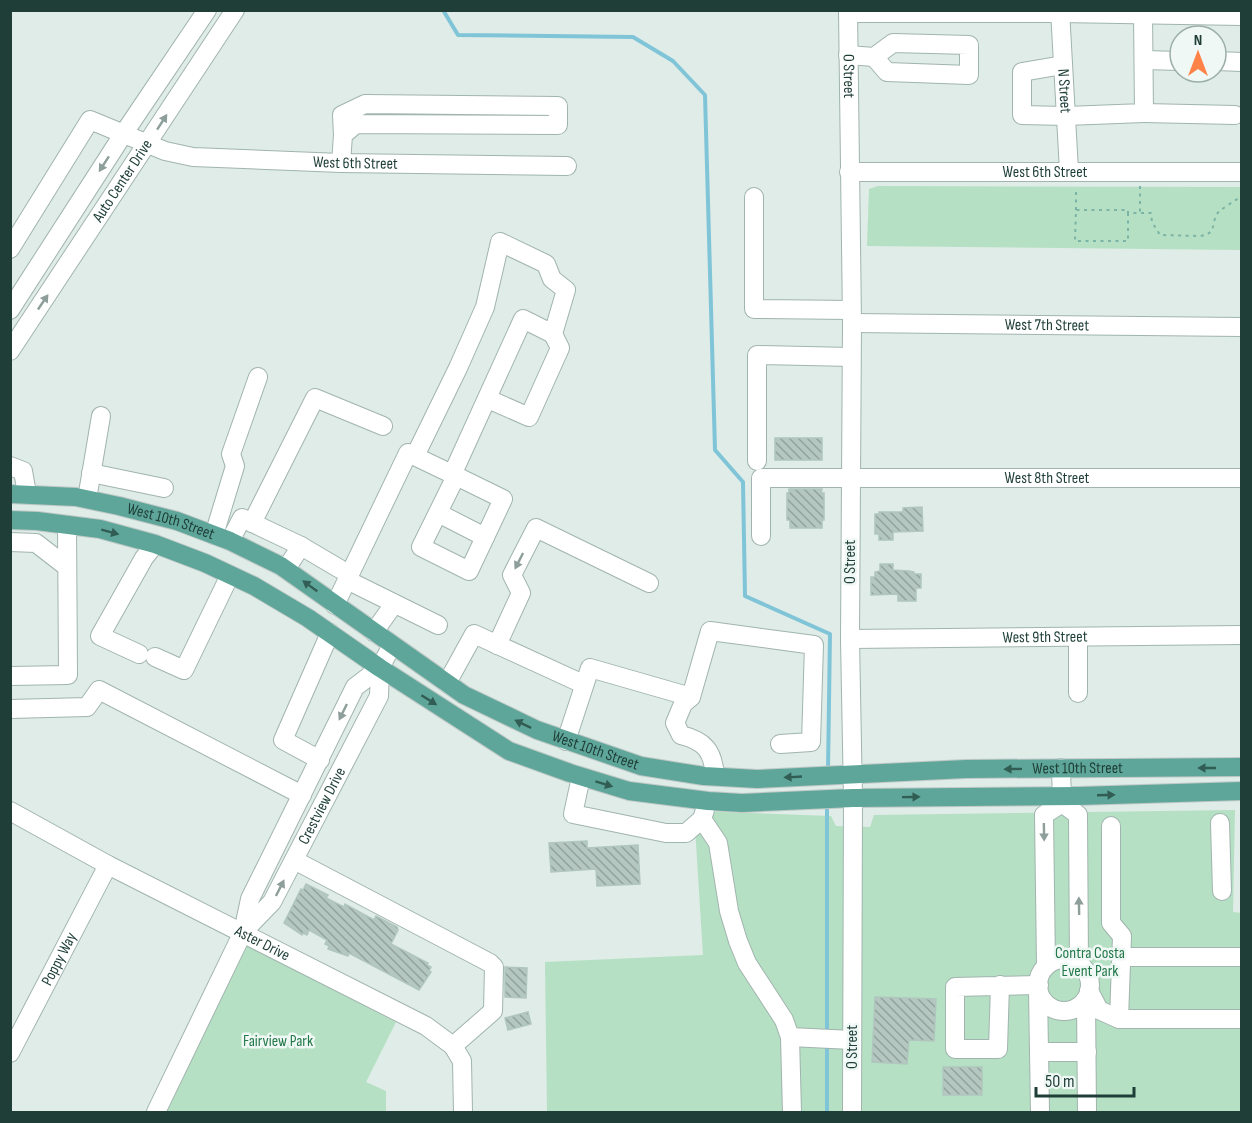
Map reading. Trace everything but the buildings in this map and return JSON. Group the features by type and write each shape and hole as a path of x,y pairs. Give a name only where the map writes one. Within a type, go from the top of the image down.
{"main road":[{"name":"West 10th Street","path":"19,494 87,500 119,506 177,521 222,538 286,569 464,695 537,730 641,766 757,779 852,773 1242,767"},
{"name":"West 10th Street","path":"10,520 100,529 155,544 230,575 254,586 330,633 509,751 581,777 629,791 742,803 853,798 1062,799 1242,791"}],"street":[{"name":"Auto Center Drive","path":"10,310 124,133 207,10"},
{"name":"Auto Center Drive","path":"10,351 235,10"},
{"path":"848,12 1239,15"},
{"name":"O Street","path":"848,12 851,316 850,639 853,798 844,1039 852,1113"},
{"name":"N Street","path":"1060,12 1072,177"},
{"path":"1143,14 1144,113"},
{"path":"849,55 874,57 893,43 969,45 969,75 887,72 874,57"},
{"path":"1144,60 1168,61"},
{"path":"1063,65 1022,72 1022,115 1144,113 1235,116"},
{"path":"341,163 342,116 365,104 558,106 558,125 356,124 343,135"},
{"name":"West 6th Street","path":"10,249 90,120 147,145 193,157 341,163 567,166"},
{"name":"West 6th Street","path":"849,172 1072,177 1242,172"},
{"name":"West 7th Street","path":"754,197 754,309 851,316 1242,327"},
{"path":"415,456 449,388 485,307 500,242 546,264 552,279 566,290 553,334"},
{"path":"335,604 344,574 408,453 454,476 503,499 469,571 420,547 438,513 454,476 523,319 553,334 560,348 529,417 488,399"},
{"path":"757,461 757,355 851,357"},
{"path":"222,538 235,466 231,454 258,377"},
{"path":"252,523 315,398 383,426"},
{"path":"87,500 101,416"},
{"path":"10,466 23,471 19,494"},
{"path":"91,473 164,488"},
{"name":"West 8th Street","path":"761,536 761,478 1242,478"},
{"path":"438,513 485,537"},
{"path":"222,538 242,518 301,546 394,604 438,625"},
{"path":"10,676 68,675 67,525"},
{"path":"497,645 521,593 512,575 536,528 649,583"},
{"path":"10,542 36,543 67,567"},
{"path":"155,544 144,558 100,636 184,670 230,575"},
{"path":"286,569 301,546"},
{"path":"374,632 394,604"},
{"path":"715,776 714,760 699,740 681,735 675,723 683,704 691,697 710,632 814,645 811,742 780,744"},
{"path":"320,760 283,740 330,633"},
{"path":"447,683 474,634 584,684"},
{"name":"West 9th Street","path":"850,639 1242,635"},
{"path":"1078,637 1078,693"},
{"name":"Crestview Drive","path":"156,1113 243,932 249,899 355,687 380,668 392,645"},
{"name":"Crestview Drive","path":"243,932 273,902 379,696 380,668"},
{"path":"566,741 590,668 691,697"},
{"path":"10,709 87,707 99,690 302,795"},
{"path":"1061,768 1062,799 1078,815 1079,965"},
{"path":"581,777 573,814 666,833 686,833 702,819 708,801"},
{"path":"1046,966 1044,816 1062,799"},
{"name":"Aster Drive","path":"10,811 108,865 426,1026 453,1046"},
{"path":"702,819 718,843 729,911 738,941 747,963 784,1020 790,1037 792,1113"},
{"path":"1220,823 1222,891"},
{"path":"1111,826 1111,923 1122,936 1119,1019"},
{"path":"294,860 480,958 494,968 493,1011 453,1046 462,1061 463,1113"},
{"name":"Poppy Way","path":"10,1053 108,865"},
{"path":"1121,957 1242,957"},
{"path":"1040,1113 1039,987 1041,973 1046,966 1060,960 1068,960 1079,965 1087,974 1090,982 1087,1113"},
{"path":"1000,985 1039,987"},
{"path":"1039,987 1041,998 1047,1005 1063,1011 1080,1006 1088,995"},
{"path":"1088,995 1098,1010 1119,1019 1242,1019"},
{"path":"790,1037 844,1039"},
{"path":"1039,1052 1087,1052"}],"path":[{"path":"1072,177 1076,210 1075,240 1128,240 1128,210 1076,210"},
{"path":"1140,183 1140,213"},
{"path":"1128,213 1151,213 1152,222 1160,235 1206,235 1214,226 1217,214 1242,196"}],"green space":[{"path":"878,186 1241,187 1241,250 867,246 869,189"},
{"name":"Contra Costa Event Park","path":"1235,810 1233,912 1242,913 1241,1112 547,1112 545,962 703,955 694,811 831,816 836,826 870,827 874,815"},
{"name":"Fairview Park","path":"248,945 396,1022 366,1082 386,1091 386,1112 161,1112"}],"waterway":[{"path":"443,10 458,35 633,37 673,61 705,95 715,450 743,482 745,596 830,634 828,770"},
{"path":"827,804 827,1034"},
{"path":"827,1044 827,1112"}]}
